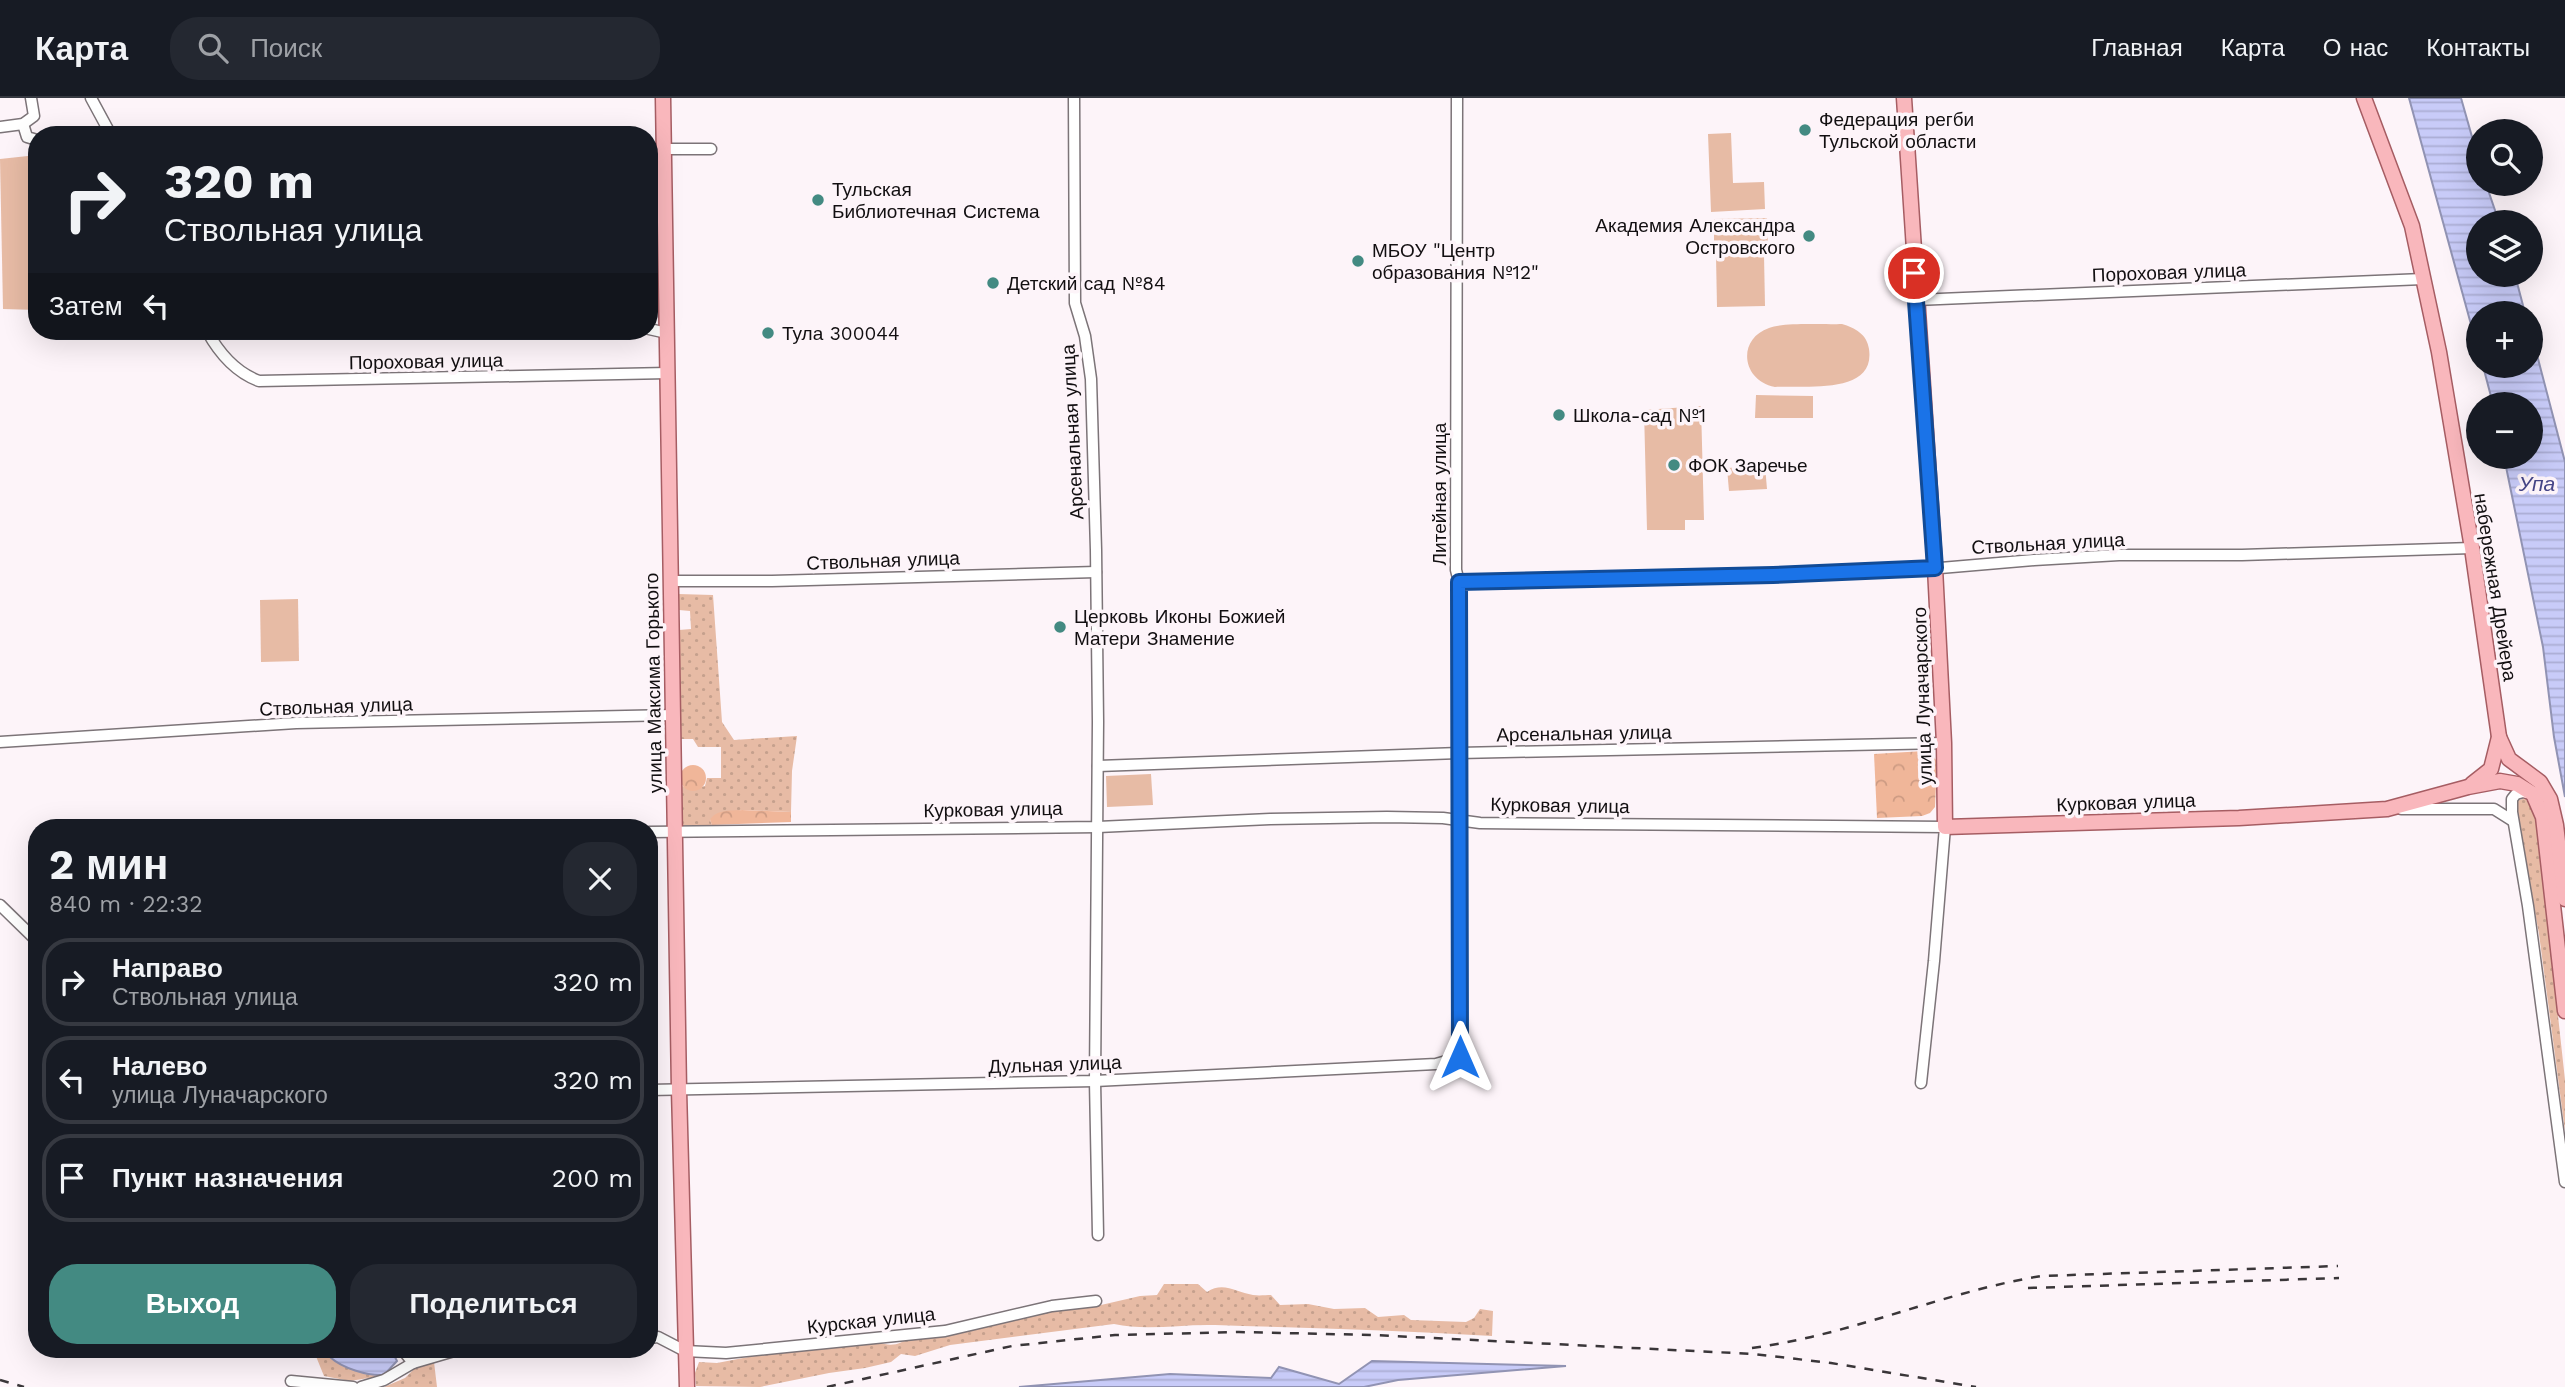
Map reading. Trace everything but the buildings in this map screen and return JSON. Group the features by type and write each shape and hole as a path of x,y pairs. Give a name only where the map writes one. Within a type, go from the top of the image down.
{"main road":[{"name":"улица Максима Горького","path":"663,98 679,1090 687,1387"},
{"name":"улица Луначарского","path":"1904,98 1935,568 1944,743 1945,827"},
{"name":"набережная Дрейера","path":"2364,98 2412,226 2439,352 2472,548 2499,737 2491,769 2468,787"},
{"path":"2499,737 2509,759 2540,782 2552,804 2565,899"},
{"name":"Курковая улица","path":"1945,827 2239,818 2388,809 2468,787 2507,781 2533,794"},
{"path":"2533,794 2541,809 2546,831 2565,1011"}],"street":[{"path":"0,127 23,124 34,116 31,98"},
{"path":"91,98 106,126"},
{"name":"Арсенальная улица","path":"1074,98 1075,303 1085,336 1091,379 1096,572 1098,827 1095,1081 1098,1235"},
{"name":"Литейная улица","path":"1457,98 1456,570 1459,582 1460,1057"},
{"path":"23,124 28,137"},
{"path":"664,149 711,149"},
{"name":"Пороховая улица","path":"1916,300 2423,279"},
{"path":"658,332 667,333"},
{"name":"Пороховая улица","path":"212,340 243,375 259,381 668,373"},
{"name":"Ствольная улица","path":"1459,582 1773,575 1935,568 2119,555 2242,555 2472,548"},
{"name":"Ствольная улица","path":"671,581 1096,572"},
{"name":"Ствольная улица","path":"0,742 296,723 673,715"},
{"name":"Арсенальная улица","path":"1098,766 1460,753 1944,743"},
{"path":"2533,794 2523,792 2514,795 2513,821 2528,906 2565,1182"},
{"path":"2388,809 2494,809 2513,821"},
{"name":"Курковая улица","path":"658,832 1098,827 1270,819 1443,818 1480,823 1945,827"},
{"name":"улица Луначарского","path":"1921,1083 1945,827"},
{"path":"0,905 28,932"},
{"name":"Дульная улица","path":"658,1090 1095,1081 1436,1064 1460,1057"},
{"name":"Курская улица","path":"658,1337 685,1351 726,1353 945,1331 1052,1306 1096,1301"},
{"path":"409,1358 413,1363"},
{"path":"361,1387 384,1380 413,1363 430,1358"},
{"path":"292,1381 353,1387"}],"shaded area":[{"path":"1731,133 1733,183 1764,182 1765,209 1711,212 1708,134"},
{"path":"28,156 28,310 3,309 0,159"},
{"path":"1767,218 1768,245 1714,246 1714,219"},
{"path":"1764,255 1765,306 1717,307 1716,256"},
{"path":"1794,324 1842,324 1860,332 1869,349 1868,364 1861,374 1850,381 1836,385 1775,387 1764,383 1750,368 1747,359 1752,341 1759,333 1769,328"},
{"path":"1756,395 1813,396 1813,418 1755,418"},
{"name":"ФОК Заречье","path":"1701,406 1704,520 1685,520 1685,530 1647,530 1644,410"},
{"path":"1765,466 1767,489 1729,491 1727,468"},
{"path":"678,594 713,595 722,722 734,740 797,736 792,771 791,812 742,810 710,820 712,825 682,826 682,786 690,790 705,786 707,778 721,778 721,747 698,747 693,739 681,739 679,630 691,629 690,611 679,610"},
{"path":"298,599 299,661 261,662 260,600"},
{"path":"1151,774 1153,805 1107,807 1106,776"},
{"path":"2525,798 2534,813 2538,832 2565,1080 2565,1131 2539,934 2515,806 2517,801"},
{"path":"1164,1284 1198,1284 1207,1292 1224,1287 1253,1295 1271,1295 1280,1305 1365,1308 1378,1317 1404,1315 1411,1320 1466,1322 1474,1318 1480,1309 1493,1311 1492,1336 1319,1328 1215,1325 1139,1327 1114,1324 950,1345 915,1356 901,1354 891,1362 865,1368 760,1387 696,1386 695,1373 699,1362 717,1363 779,1351 878,1342 895,1344 911,1336 1052,1309 1101,1305 1157,1295"},
{"path":"317,1358 332,1358 343,1365 381,1376 350,1381 324,1376"},
{"path":"434,1362 437,1387 384,1387 405,1378 415,1368"}],"green space":[{"path":"1924,751 1933,755 1937,762 1935,807 1922,816 1877,818 1874,754"},
{"path":"693,765 702,769 706,778 702,787 693,791 684,787 680,778 684,769"},
{"path":"742,810 791,812 791,822 712,825 710,820 716,814"}],"water":[{"path":"2409,98 2461,98 2467,119 2466,196 2490,196 2495,210 2466,210 2466,287 2518,287 2522,301 2466,301 2466,306"},
{"name":"Упа","path":"2486,378 2543,378 2565,462 2565,797 2554,737 2543,647 2506,469 2543,469 2543,392 2490,392"},
{"path":"331,1358 396,1358 397,1361 384,1375 355,1371"},
{"path":"1372,1361 1566,1366 1398,1380 1364,1387 1019,1387 1170,1374 1271,1378 1279,1367 1339,1384"}],"railway":[{"path":"1752,1348 1825,1334 1968,1292 2041,1276 2338,1266"},
{"path":"2028,1288 2339,1278"},
{"path":"827,1387 1012,1346 1115,1335 1239,1332 1373,1335 1754,1354 1831,1363 1976,1387"},
{"path":"0,1380 24,1387"}],"place":[{"name":"Федерация регби Тульской области","path":"1805,130"},
{"name":"Тульская Библиотечная Система","path":"818,200"},
{"name":"Академия Александра Островского","path":"1809,236"},
{"name":"МБОУ \"Центр образования №12\"","path":"1358,261"},
{"name":"Детский сад №84","path":"993,283"},
{"name":"Тула 300044","path":"768,333"},
{"name":"Школа-сад №1","path":"1559,415"},
{"name":"ФОК Заречье","path":"1674,465"},
{"name":"Церковь Иконы Божией Матери Знамение","path":"1060,627"}],"route":[{"path":"1460,1057 1459,582 1773,575 1935,568 1914,273"}]}
